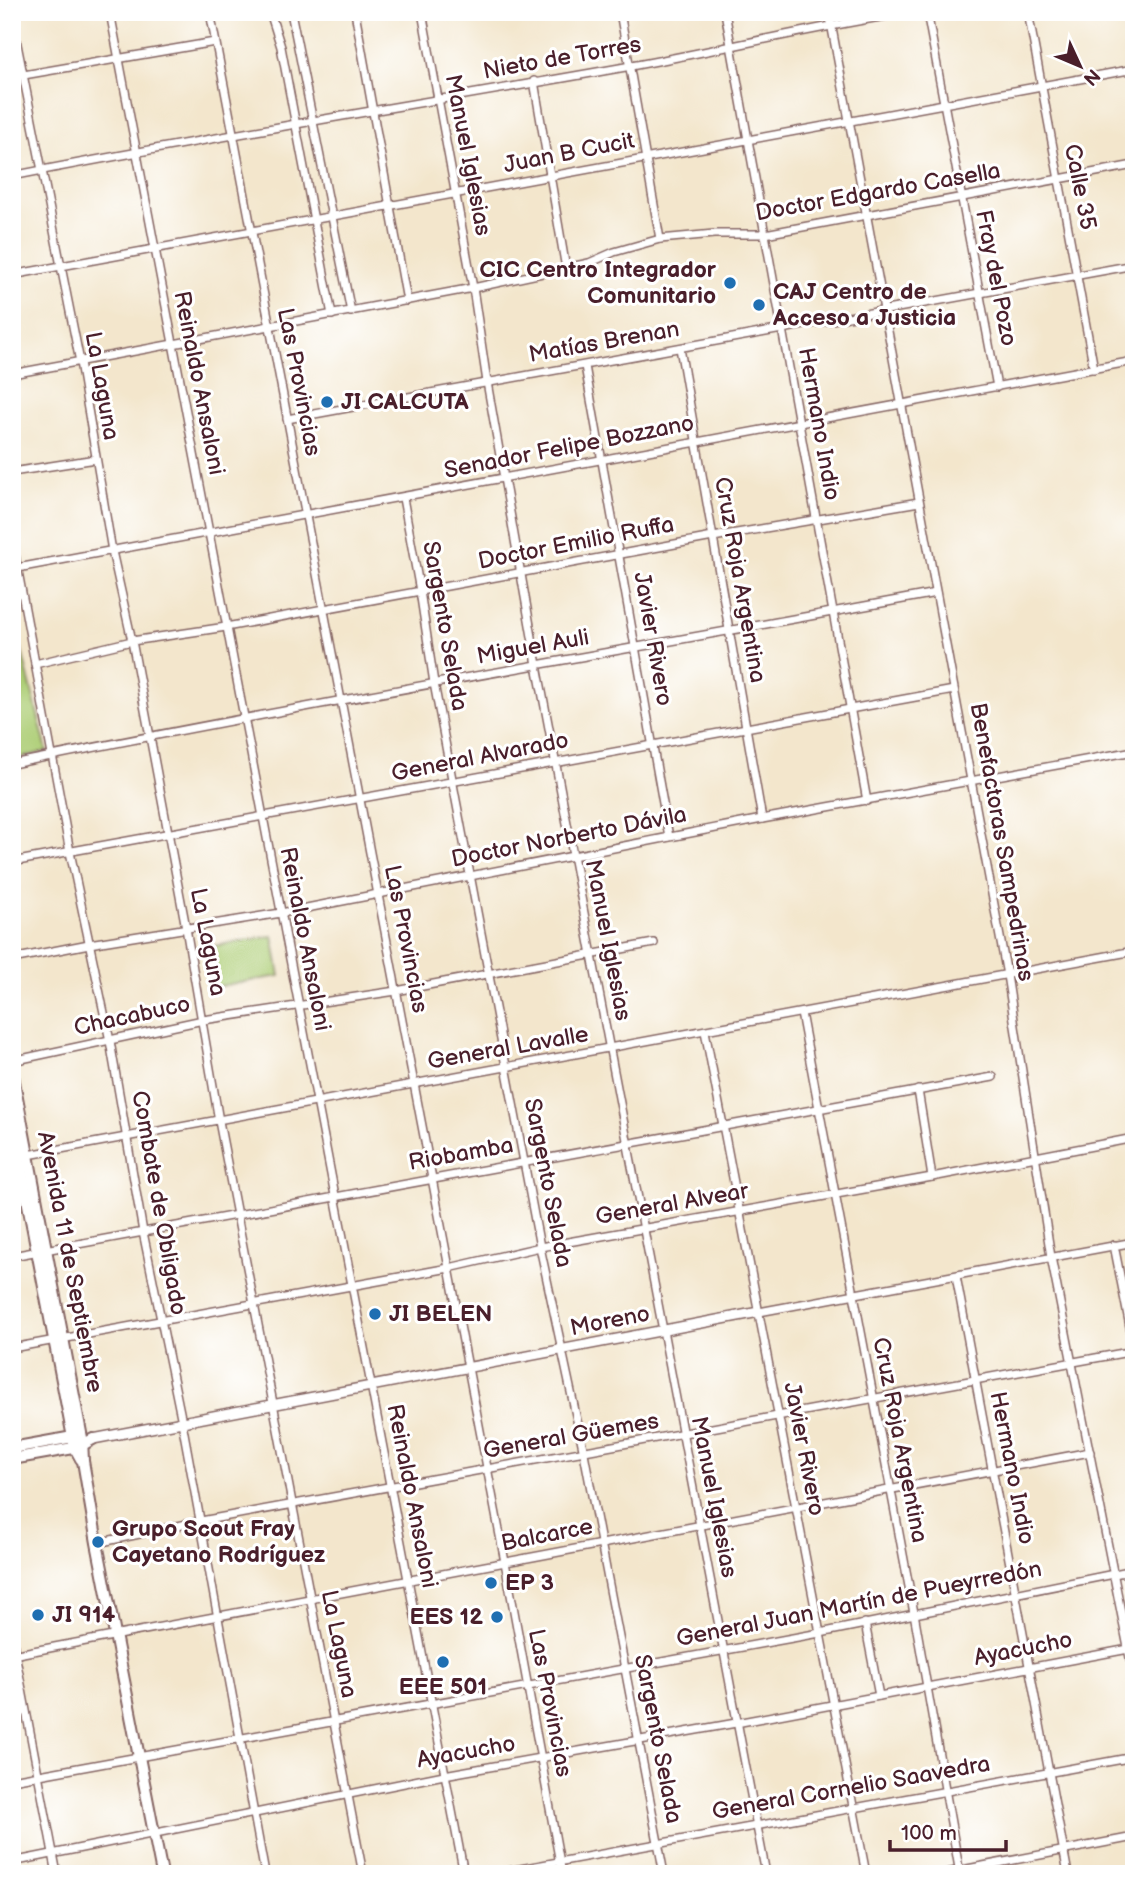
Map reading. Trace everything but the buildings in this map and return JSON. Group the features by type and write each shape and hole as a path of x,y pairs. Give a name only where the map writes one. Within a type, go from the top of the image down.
{"main road":[{"name":"Avenida 11 de Septiembre","path":"12,1071 20,1157"},
{"name":"Avenida 11 de Septiembre","path":"12,1121 81,1441 97,1543 162,1874"},
{"path":"12,1448 81,1441"},
{"path":"12,1459 81,1441"}],"street":[{"name":"Reinaldo Ansaloni","path":"110,12 464,1874"},
{"name":"Las Provincias","path":"210,12 339,701 488,1470 562,1874"},
{"path":"270,12 281,47 332,315"},
{"path":"291,12 351,312"},
{"path":"355,12 407,301"},
{"name":"Manuel Iglesias","path":"422,12 473,288 537,665 766,1874"},
{"path":"620,12 660,239"},
{"name":"Hermano Indio","path":"725,12 867,801"},
{"name":"Benefactoras Sampedrinas","path":"829,12 1007,975 1051,1257 1113,1573 1131,1648 1134,1678"},
{"name":"Nieto de Torres","path":"12,176 629,66 731,47 831,24 911,12"},
{"name":"Fray del Pozo","path":"927,12 997,387"},
{"name":"Calle 35","path":"1028,12 1094,369"},
{"name":"La Laguna","path":"12,19 80,362 112,551 132,641 203,1020 219,1121 363,1874"},
{"path":"12,77 215,41"},
{"name":"Juan B Cucit","path":"12,275 1134,69"},
{"path":"534,81 566,269"},
{"name":"Doctor Edgardo Casella","path":"12,374 351,312 566,269 660,239 714,234 765,234 1134,165"},
{"name":"Matías Brenan","path":"287,419 1134,265"},
{"name":"Cruz Roja Argentina","path":"680,348 762,819"},
{"name":"Senador Felipe Bozzano","path":"15,569 1134,361"},
{"name":"Javier Rivero","path":"585,366 669,837"},
{"path":"12,472 96,458"},
{"name":"Sargento Selada","path":"403,498 434,683 506,1068 602,1544 664,1874"},
{"name":"Doctor Emilio Ruffa","path":"35,664 132,641 226,627 713,537 919,502"},
{"name":"Combate de Obligado","path":"12,539 15,569 110,1041 143,1232 201,1521 265,1874"},
{"name":"Miguel Auli","path":"12,764 434,683 936,593"},
{"name":"General Alvarado","path":"12,862 954,690"},
{"name":"Doctor Norberto Dávila","path":"12,959 281,913 762,819 1134,751"},
{"name":"Chacabuco","path":"12,1061 203,1020 396,991 654,943"},
{"name":"General Lavalle","path":"20,1157 1134,951"},
{"name":"Cruz Roja Argentina","path":"801,1013 960,1872"},
{"name":"Javier Rivero","path":"705,1031 866,1874"},
{"name":"Riobamba","path":"12,1256 993,1077"},
{"path":"918,1090 932,1177"},
{"name":"General Alvear","path":"12,1348 449,1268 540,1247 1134,1138"},
{"name":"Moreno","path":"81,1441 371,1384 1134,1242"},
{"path":"1114,1245 1134,1349"},
{"name":"Hermano Indio","path":"956,1276 1068,1874"},
{"name":"General Güemes","path":"97,1543 201,1521 873,1400 1134,1349"},
{"name":"Balcarce","path":"14,1654 1090,1452"},
{"name":"General Juan Martín de Pueyrredón","path":"12,1780 820,1633 1134,1570"},
{"path":"865,1623 879,1696"},
{"path":"12,1637 57,1874"},
{"name":"Ayacucho","path":"12,1862 444,1775 737,1723 1131,1648"},
{"name":"General Cornelio Saavedra","path":"492,1874 1134,1757"},
{"path":"941,1874 1134,1837"}],"green space":[{"path":"12,628 16,628 47,751 12,760"},
{"path":"273,936 280,976 214,987 207,947"}],"place":[{"name":"CIC Centro Integrador Comunitario","path":"730,283"},
{"name":"CAJ Centro de Acceso a Justicia","path":"759,305"},
{"name":"JI CALCUTA","path":"327,402"},
{"name":"JI BELEN","path":"375,1314"},
{"name":"Grupo Scout Fray Cayetano Rodríguez","path":"98,1542"},
{"name":"EP 3","path":"491,1583"},
{"name":"JI 914","path":"38,1615"},
{"name":"EES 12","path":"497,1617"},
{"name":"EEE 501","path":"443,1662"}]}
